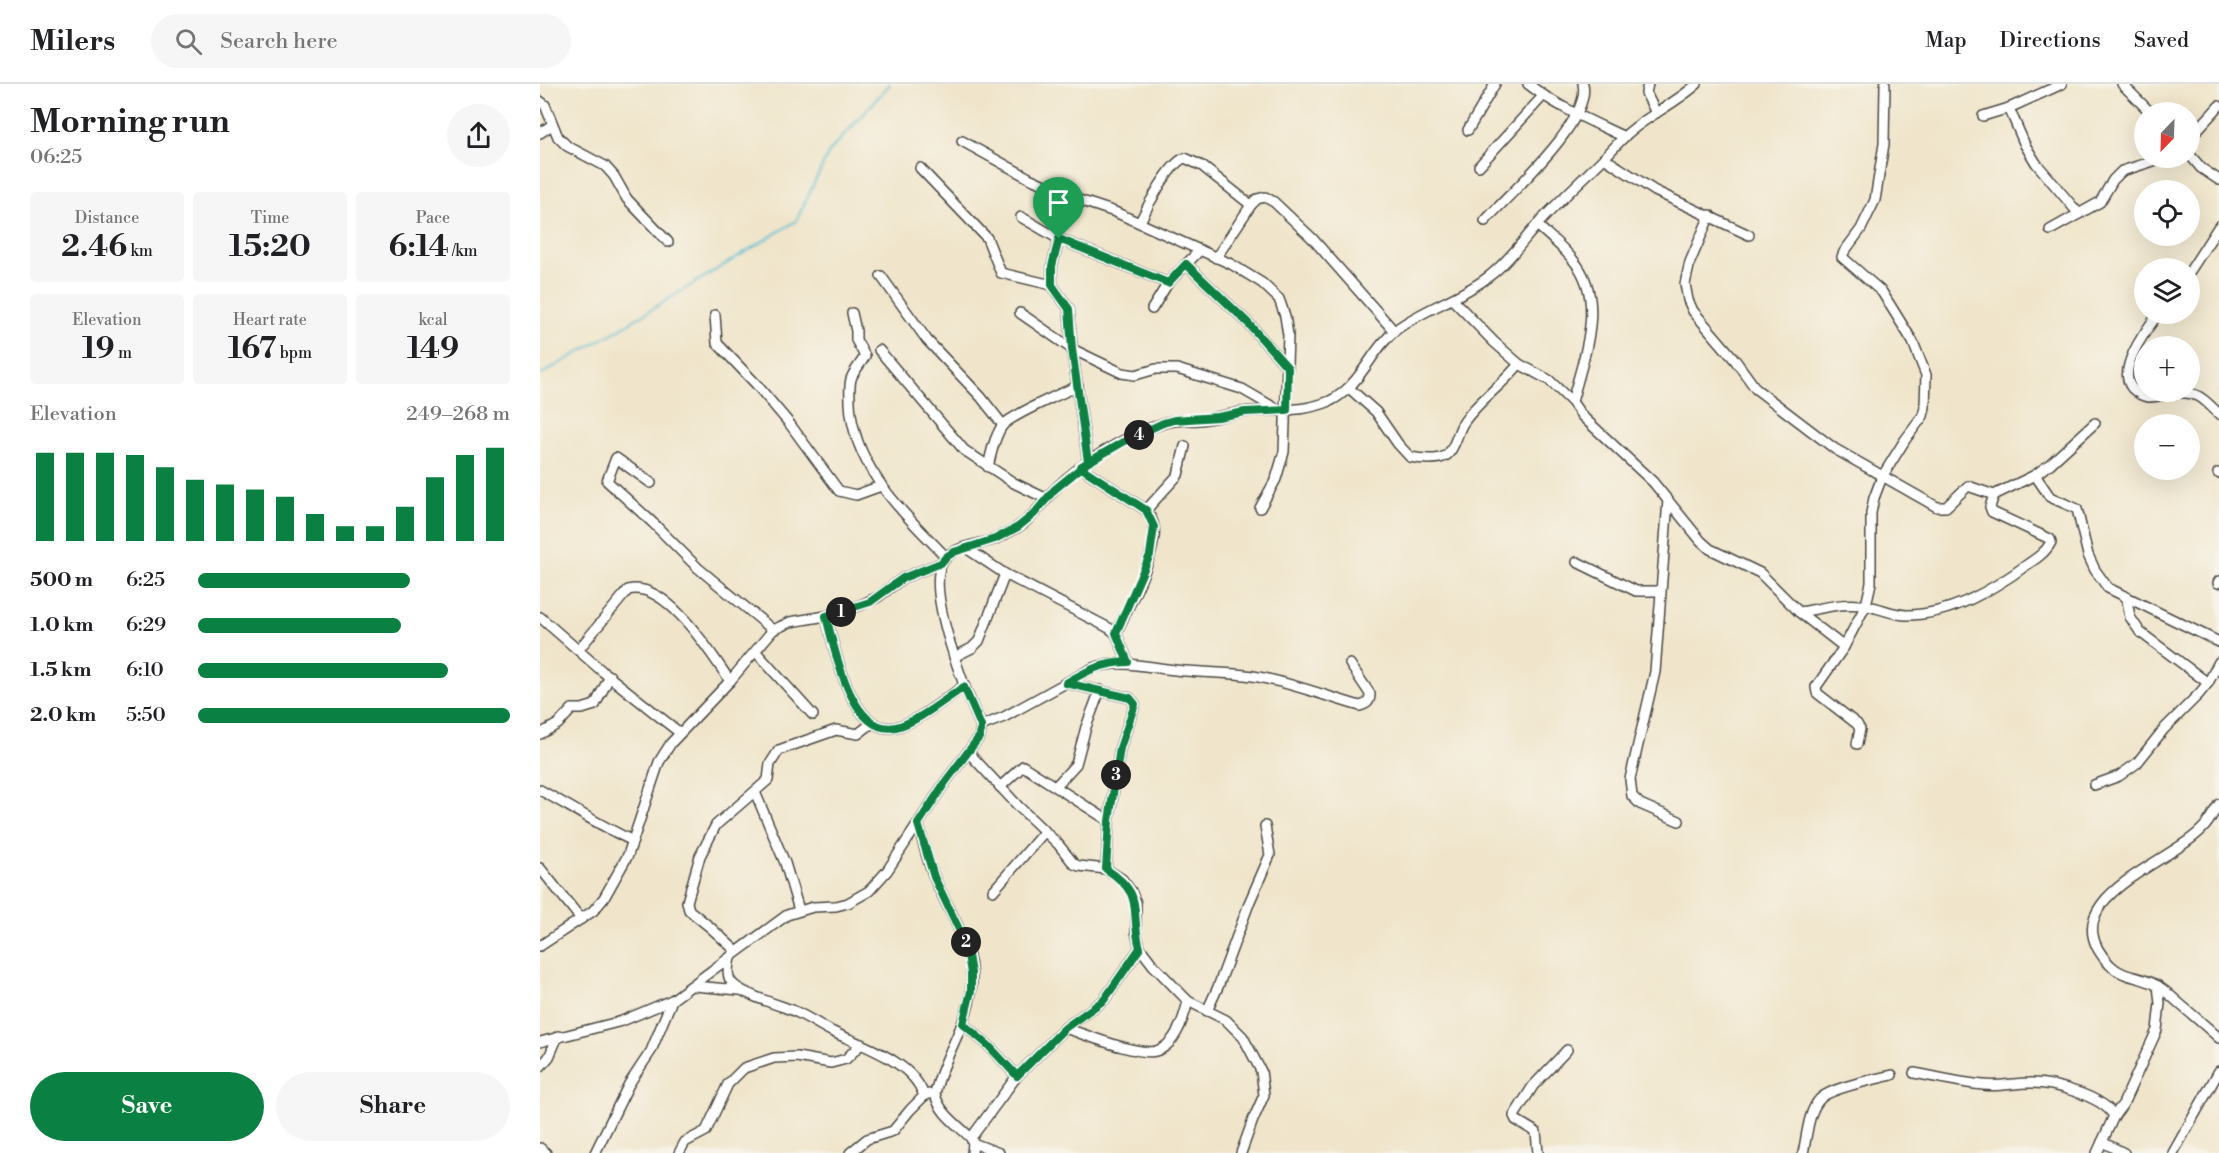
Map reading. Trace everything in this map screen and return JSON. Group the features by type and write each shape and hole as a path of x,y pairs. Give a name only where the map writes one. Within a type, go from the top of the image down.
{"street":[{"path":"1468,130 1496,84"},
{"path":"1528,84 1543,96 1578,115 1624,136"},
{"path":"1485,221 1556,146 1578,115 1584,95 1583,84"},
{"path":"1648,84 1646,93 1656,113"},
{"path":"540,946 592,911 604,898 633,841 659,762 680,733 730,681 773,630 790,622 826,616 870,602 903,578 966,548 995,539 1018,527 1084,465 1163,423 1174,420 1209,419 1245,412 1283,411 1326,402 1349,388 1394,331 1489,277 1624,136 1677,101 1697,84"},
{"path":"1857,744 1860,729 1857,724 1815,691 1844,647 1866,605 1871,583 1871,513 1882,477 1923,416 1926,375 1913,342 1882,292 1842,257 1869,215 1875,200 1884,144 1885,84"},
{"path":"1983,116 2009,108 2062,84"},
{"path":"2122,84 2140,102"},
{"path":"1479,166 1543,96"},
{"path":"540,101 545,105 558,137 567,146 604,166 614,176 627,200 668,242"},
{"path":"2200,127 2219,106"},
{"path":"2009,108 2025,145 2036,163 2079,214"},
{"path":"540,133 552,125"},
{"path":"962,141 1029,178 1076,199 1140,222 1231,264 1262,284 1279,299 1288,335 1282,463 1260,508"},
{"path":"1140,222 1173,167 1179,159 1185,158 1202,166 1251,205"},
{"path":"1604,158 1655,191 1749,235"},
{"path":"2050,230 2100,202 2113,180 2122,171 2134,167"},
{"path":"2200,167 2219,180"},
{"path":"920,168 987,238 1001,273 1052,285"},
{"path":"1216,258 1251,205 1261,197 1274,202 1312,238 1394,331"},
{"path":"1710,215 1690,262 1685,284 1693,311 1756,388 1834,449 1882,477 1940,508 1946,507 1968,486 1994,495 2035,475 2061,456 2095,423"},
{"path":"1021,218 1059,239 1168,283"},
{"path":"1537,225 1575,262 1584,278 1592,303 1590,324 1572,402"},
{"path":"2198,258 2219,226"},
{"path":"1059,239 1052,266 1052,285 1069,309 1083,435 1084,465"},
{"path":"1152,309 1168,283 1200,250"},
{"path":"1186,264 1247,322 1288,368"},
{"path":"882,276 927,340 1003,425"},
{"path":"1452,299 1519,364 1550,380 1572,402 1582,416 1653,482 1710,549 1760,573 1799,612 1844,647"},
{"path":"852,313 856,331 855,340 865,356 851,380 851,415 854,432 862,453 881,486 944,560"},
{"path":"1020,313 1072,349 1128,374 1135,375 1156,369 1171,369 1233,386 1283,411"},
{"path":"715,315 717,343 782,415 838,491 856,495 881,486"},
{"path":"2150,324 2132,352 2128,372 2129,385 2136,392 2147,397 2172,393 2198,396 2219,414"},
{"path":"879,351 964,450 988,467 1047,500"},
{"path":"1349,388 1384,420 1398,444 1410,457 1442,457 1450,451 1468,415 1511,375 1519,364"},
{"path":"988,467 996,439 1003,425 1054,396 1078,386"},
{"path":"1146,510 1178,475 1185,446"},
{"path":"651,483 616,458 607,481 698,568 773,630"},
{"path":"1084,465 1146,510 1154,527 1150,555 1116,633"},
{"path":"2035,475 2050,497 2077,509 2088,555 2108,588 2127,600 2219,642"},
{"path":"1799,612 1840,605 1866,605 1896,614 1908,615 1948,608 2006,581 2046,550 2051,542 2050,539 1992,512 1990,507 1994,495"},
{"path":"1668,500 1654,681 1630,779 1632,796 1640,804 1679,821"},
{"path":"966,548 1005,574 1116,633 1128,662"},
{"path":"541,1039 615,1023 672,1000 694,986 787,915 800,910 836,906 857,899 869,891 887,871 946,781 980,736 981,726 954,657 938,592 937,578 944,560"},
{"path":"1577,562 1636,591 1660,591"},
{"path":"954,657 972,648 979,641 1005,574"},
{"path":"579,649 628,590 634,588 658,597 684,618 730,681"},
{"path":"2127,600 2130,618 2140,632 2213,679"},
{"path":"826,616 848,688 864,717 879,727 897,727 964,687"},
{"path":"540,617 680,733"},
{"path":"756,652 813,715"},
{"path":"981,726 1004,717 1093,668 1109,663 1128,662 1178,670 1216,671 1255,676 1360,706 1366,705 1370,700 1370,694 1350,664"},
{"path":"2094,785 2119,776 2137,763 2164,729 2213,679 2219,662"},
{"path":"540,734 558,724 572,709 595,705 609,676"},
{"path":"1066,683 1130,698 1136,707 1120,748 1109,821 1106,869"},
{"path":"1056,786 1076,764 1086,727 1100,690"},
{"path":"733,955 711,928 688,910 687,902 700,856 716,825 768,780 770,764 779,750 836,730 858,734 872,723"},
{"path":"968,752 1076,865 1106,869 1122,879 1136,903 1136,932 1140,948 1188,1001 1226,1020 1236,1028 1261,1071 1264,1095 1241,1153"},
{"path":"1000,787 1023,766 1109,821"},
{"path":"540,790 605,828 633,841"},
{"path":"755,792 785,863 800,910"},
{"path":"2219,804 2205,827 2106,898 2091,928 2092,937 2111,965 2124,974 2158,986 2219,1038"},
{"path":"918,824 934,877 966,944 971,973 971,991 963,1024 935,1094 937,1104 972,1145 999,1153"},
{"path":"1207,1011 1270,855 1265,825"},
{"path":"993,891 1045,831"},
{"path":"540,868 581,919"},
{"path":"972,1145 1017,1076 1065,1028 1104,1000 1140,948"},
{"path":"733,955 728,974 734,986 795,1011 877,1051 914,1077 920,1084 924,1096"},
{"path":"694,986 741,990"},
{"path":"2097,1153 2114,1116 2123,1104 2157,1030 2160,1003 2158,986"},
{"path":"596,1152 629,1084 651,1051 672,1000"},
{"path":"1065,1028 1128,1048 1155,1052 1166,1044 1178,1030 1188,1001"},
{"path":"963,1024 988,1045 1017,1076"},
{"path":"540,1067 549,1057 558,1036"},
{"path":"679,1153 685,1142 706,1131 728,1084 744,1068 774,1058 797,1057 831,1063 846,1059 861,1044"},
{"path":"1538,1153 1536,1132 1516,1120 1514,1116 1533,1086 1567,1050"},
{"path":"2173,1153 2219,1071"},
{"path":"1914,1073 1986,1086 2028,1083 2049,1085 2092,1099 2108,1108 2114,1116"},
{"path":"1803,1153 1813,1112 1819,1099 1828,1092 1892,1075"},
{"path":"849,1153 867,1139 893,1131 909,1110 924,1096 935,1094"},
{"path":"2102,1142 2124,1153"},
{"path":"540,1148 546,1153"}],"waterway":[{"path":"540,375 796,221 829,152 890,84"}],"route":[{"path":"1059,239 1052,266 1052,285 1069,309 1072,349 1088,462 1080,467 1054,490 1034,514 1018,527 995,539 954,552 941,563 903,578 870,602 826,616 848,688 864,717 872,723 879,727 897,727 964,687 981,726 980,736 926,809 918,824 934,877 966,944 971,973 971,991 963,1024 988,1045 1017,1076 1065,1028 1104,1000 1140,948 1136,932 1136,903 1131,891 1122,879 1106,869 1109,821 1120,748 1136,707 1130,698 1066,683 1093,668 1109,663 1128,662 1116,633 1150,555 1155,536 1154,527 1146,510 1080,467 1123,442 1163,423 1174,420 1201,420 1245,412 1287,410 1288,368 1247,322 1186,264 1168,283 1059,239"}]}
